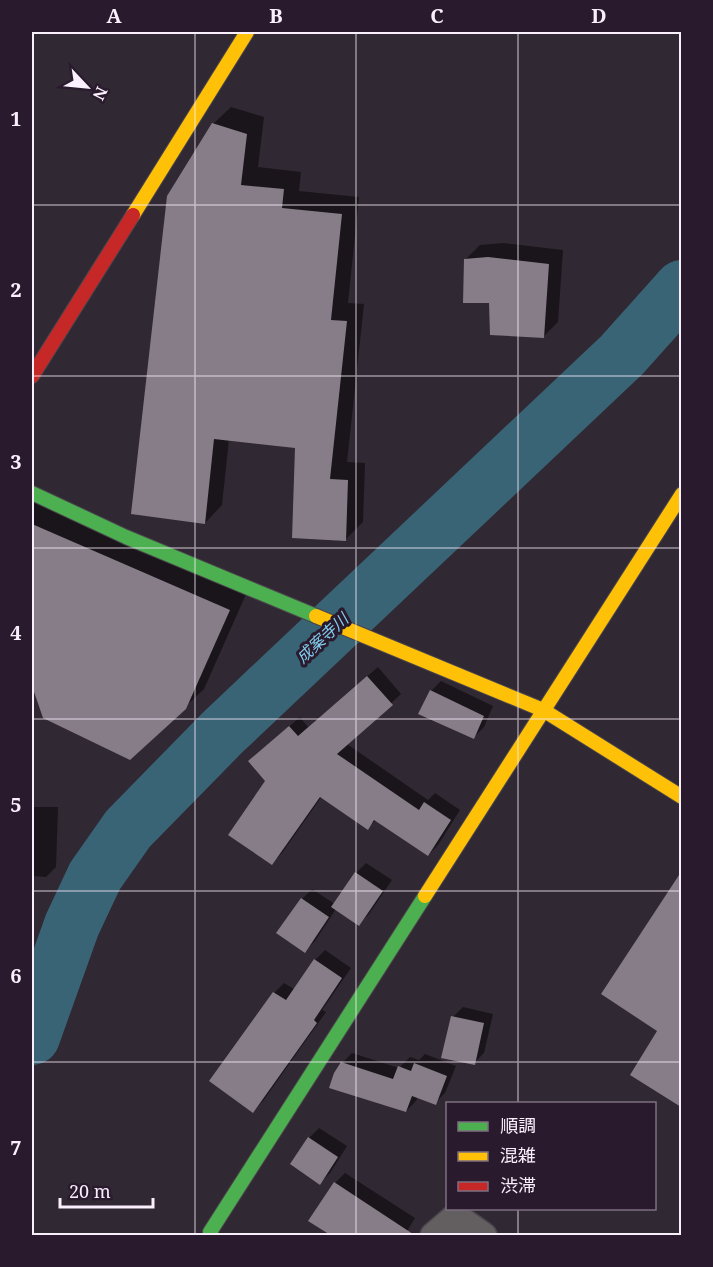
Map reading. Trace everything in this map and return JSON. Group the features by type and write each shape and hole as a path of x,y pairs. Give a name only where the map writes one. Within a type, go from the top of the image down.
{"street":[{"path":"32,376 247,32"},
{"path":"32,493 126,537 543,711 681,797"},
{"path":"212,1236 210,1232 681,494"},
{"path":"434,1236 456,1217 483,1236"}],"building":[{"path":"212,123 247,134 241,185 284,189 282,208 342,214 331,320 347,321 330,479 348,480 346,541 292,538 295,448 214,439 205,524 131,514 167,196"},
{"path":"488,257 549,264 544,338 490,335 489,303 463,303 464,259"},
{"path":"32,524 230,610 186,709 130,760 43,718 32,686"},
{"path":"367,676 393,705 337,754 419,810 424,802 451,820 428,856 374,820 368,830 320,797 272,865 228,835 265,781 248,761 289,726 298,736"},
{"path":"430,690 484,716 474,739 418,714"},
{"path":"355,872 383,891 359,926 331,907"},
{"path":"681,872 681,1107 630,1075 657,1031 601,994"},
{"path":"301,898 329,917 305,953 276,933"},
{"path":"314,959 342,978 314,1020 317,1023 253,1113 209,1081 273,992 286,1000"},
{"path":"451,1016 484,1023 475,1065 441,1058"},
{"path":"341,1062 393,1079 398,1066 411,1071 414,1063 447,1076 436,1105 412,1096 406,1112 329,1088"},
{"path":"308,1137 338,1157 320,1185 290,1164"},
{"path":"334,1182 416,1236 332,1236 308,1221"}],"waterway":[{"name":"成案寺川","path":"32,1037 72,925 95,876 128,829 222,733 622,355 682,288"}],"traffic: fast":[{"path":"32,493 126,537 316,616"},
{"path":"212,1236 210,1232 425,896"}],"traffic: slow":[{"path":"133,215 247,32"},
{"path":"425,896 682,494"},
{"path":"316,616 543,710 682,797"}],"traffic: jam":[{"path":"32,376 133,215"}]}
